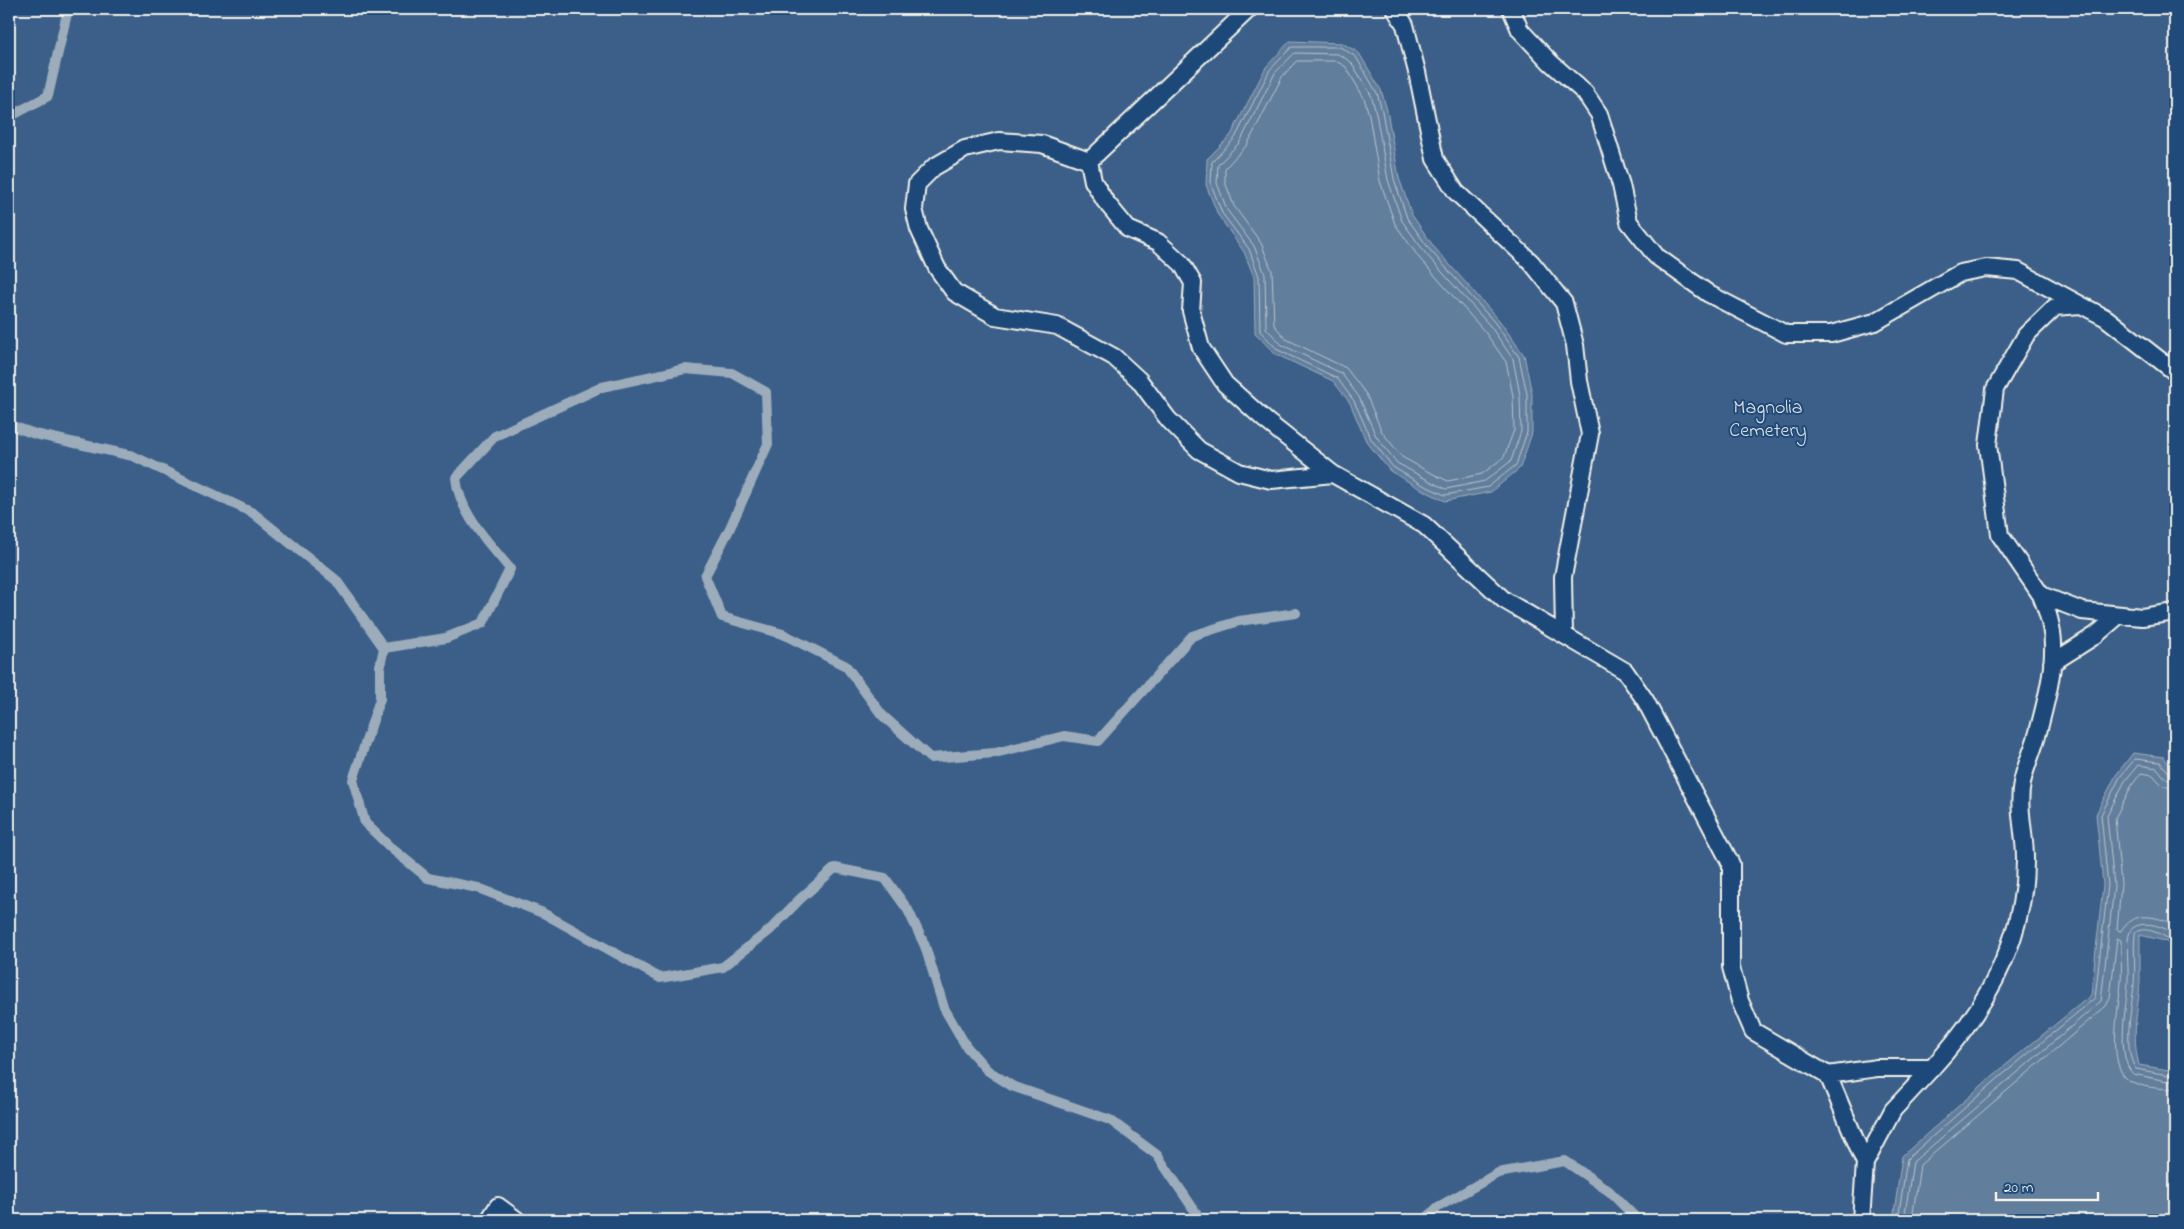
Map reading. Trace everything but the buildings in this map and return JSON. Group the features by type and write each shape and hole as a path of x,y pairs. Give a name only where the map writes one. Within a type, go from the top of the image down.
{"lane":[{"path":"1089,162 1248,9"},
{"path":"1395,9 1405,25 1435,159 1456,192 1531,262 1564,303 1571,328 1590,434 1563,577 1564,635"},
{"path":"1511,9 1520,30 1550,62 1585,93 1599,114 1629,222 1656,256 1709,294 1786,334 1831,334 1875,322 1960,273 1986,268 2018,271 2106,318 2175,372"},
{"path":"1089,162 1042,144 999,141 965,148 934,167 917,184 914,209 919,229 937,268 954,292 995,316 1057,326 1114,357 1139,380 1168,419 1199,450 1239,472 1271,480 1333,474"},
{"path":"1089,162 1093,181 1105,201 1128,229 1158,242 1182,264 1193,283 1192,311 1201,348 1225,384 1265,420 1333,474 1424,525 1504,600 1625,671 1645,700 1731,864 1732,967 1740,1001 1753,1031 1828,1075 1865,1163"},
{"path":"1861,1220 1865,1163 1893,1110 1957,1040 1989,994 2009,948 2023,904 2025,857 2020,810 2022,782 2038,732 2052,663 2052,629 2041,595 2000,535 1988,445 1995,389 2026,335 2054,307 2081,305"},
{"path":"2041,595 2082,611 2142,617 2175,612"},
{"path":"2052,663 2096,635 2119,614"},
{"path":"1828,1075 1877,1068 1932,1068"},
{"path":"489,1220 498,1206 517,1220"}],"green space":[{"name":"Magnolia Cemetery","path":"9,9 2175,9 2175,1220 9,1220"}],"water":[{"path":"1290,41 1342,43 1359,53 1381,90 1387,110 1399,178 1412,215 1434,247 1499,320 1524,355 1532,394 1532,433 1520,468 1491,492 1445,501 1390,471 1366,441 1350,403 1333,381 1275,354 1255,333 1254,277 1244,252 1218,215 1206,185 1207,159 1231,135 1266,67"},
{"path":"2133,753 2164,757 2175,773 2175,950 2165,941 2140,935 2140,982 2135,1033 2139,1065 2169,1070 2175,1069 2175,1220 1893,1220 1902,1156 1990,1078 2091,995 2103,885 2096,814 2116,775"}],"waterway":[{"path":"9,117 48,96 68,9"},
{"path":"384,648 446,638 483,623 510,569 484,538 469,516 463,504 456,478 495,436 602,387 685,369 732,373 766,392 768,444 729,530 705,576 722,617 783,634 846,666 882,715 930,758 995,753 1064,736 1098,741 1192,636 1239,621 1296,613"},
{"path":"9,425 35,434 133,456 253,513 336,580 384,648 380,666 380,699 353,780 365,823 391,848 428,878 478,888 543,913 660,978 723,967 770,930 800,899 835,868 885,878 908,910 925,946 944,1008 966,1046 987,1070 1012,1086 1110,1120 1157,1155 1201,1220"},
{"path":"1425,1220 1438,1207 1498,1173 1565,1161 1609,1191 1638,1220"}]}
